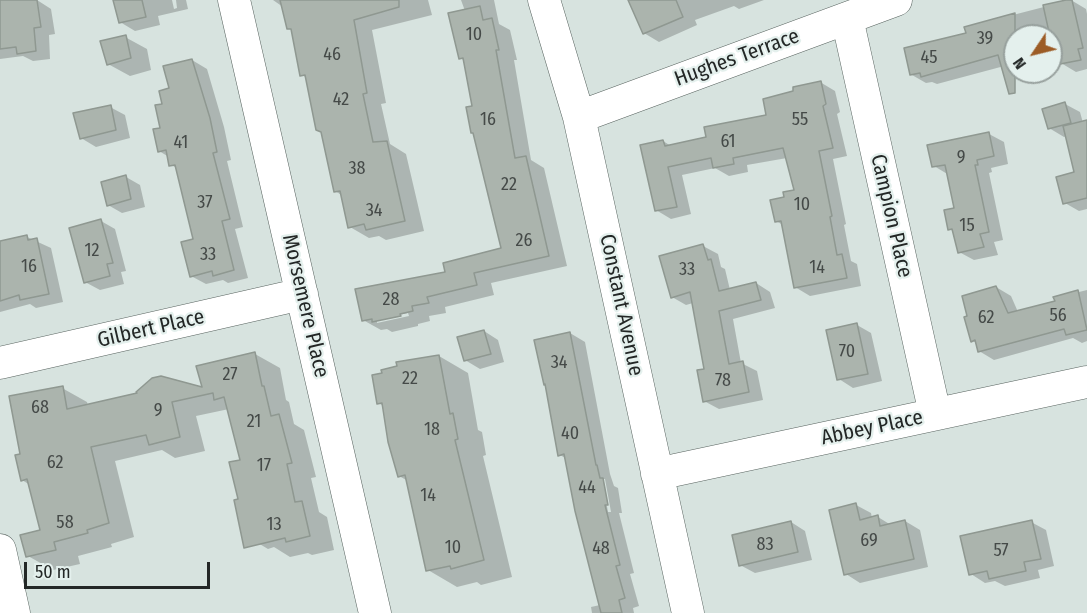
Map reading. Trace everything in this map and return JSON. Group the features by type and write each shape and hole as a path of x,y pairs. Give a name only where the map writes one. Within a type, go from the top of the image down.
{"street":[{"name":"Morsemere Place","path":"234,0 375,613"},
{"name":"Constant Avenue","path":"544,0 579,117 688,613"},
{"name":"Hughes Terrace","path":"579,117 896,0"},
{"name":"Campion Place","path":"847,18 935,414"},
{"name":"Gilbert Place","path":"0,363 302,294"},
{"name":"Abbey Place","path":"657,474 1087,382"},
{"path":"0,550 14,613"}],"building":[{"path":"0,0 37,0 41,27 34,28 36,51 17,54 16,47 0,49"},
{"path":"113,0 142,0 146,17 119,23"},
{"path":"280,0 399,0 399,7 354,20 367,93 363,94 373,142 387,141 405,221 366,230 364,224 348,228 340,191 334,192 321,132 316,130 305,75 300,76 291,29 287,29"},
{"path":"628,0 676,0 683,17 643,34"},
{"path":"1072,0 1083,48 1078,49 1081,60 1063,63 1063,24 1047,24 1043,5"},
{"path":"480,6 483,20 492,18 515,158 526,156 549,256 474,273 477,285 427,297 429,303 412,306 413,311 400,314 401,316 372,322 372,319 362,321 355,289 445,272 443,263 501,248 473,133 471,133 466,107 472,106 463,58 459,59 448,13"},
{"path":"1015,13 1015,24 1003,24 1003,73 998,55 921,77 920,73 910,75 904,48 966,33 964,27"},
{"path":"126,35 131,58 107,65 100,41"},
{"path":"192,59 210,118 217,152 213,153 230,219 222,221 234,270 213,276 212,271 190,277 181,242 193,239 175,165 169,166 166,150 158,152 153,129 160,128 155,105 162,104 159,91 169,88 163,66"},
{"path":"821,81 826,104 823,106 833,148 819,151 837,255 842,254 847,278 794,288 781,221 775,222 770,200 784,197 783,192 794,190 783,148 733,158 734,164 713,168 711,158 668,167 677,207 655,211 640,145 663,140 665,146 706,137 704,127 766,115 763,99 793,91 793,87"},
{"path":"1006,84 1015,84 1015,93 1009,94"},
{"path":"1065,102 1071,123 1048,129 1042,109"},
{"path":"111,105 116,130 80,139 73,113"},
{"path":"1087,120 1087,198 1063,204 1056,177 1074,172 1063,126"},
{"path":"989,132 994,156 977,160 978,165 975,165 989,232 980,234 984,247 958,253 952,229 948,230 944,210 954,208 945,165 932,167 927,145"},
{"path":"126,175 131,199 107,206 101,182"},
{"path":"101,219 113,263 107,264 110,276 84,283 69,228"},
{"path":"27,235 28,240 37,238 49,294 20,300 19,295 0,301 0,241"},
{"path":"703,244 708,260 711,259 719,291 756,282 761,300 719,311 729,364 743,361 749,392 703,402 697,370 704,369 690,292 671,298 659,256"},
{"path":"996,286 1008,313 1055,301 1053,297 1078,290 1087,330 1066,335 1064,329 978,352 975,340 971,342 964,317 967,316 962,296"},
{"path":"857,323 868,374 837,380 826,330"},
{"path":"484,330 491,354 464,361 457,337"},
{"path":"570,332 596,465 600,478 603,478 608,505 605,505 620,565 616,566 625,598 619,600 622,613 601,613 575,511 564,454 558,456 545,384 534,340"},
{"path":"255,352 271,416 279,414 292,463 287,464 295,502 302,501 310,536 286,542 285,538 244,548 234,500 238,499 229,462 240,460 224,397 214,400 213,393 172,402 180,437 149,445 146,435 91,447 109,523 87,530 88,533 54,542 56,550 26,557 20,535 40,530 27,479 21,481 15,455 20,454 9,396 63,386 67,409 137,393 152,378 161,376 202,387 196,366"},
{"path":"439,355 450,414 453,413 458,439 455,440 484,560 451,569 450,566 426,571 405,475 398,477 388,442 382,403 377,404 372,375 397,366 396,362"},
{"path":"856,503 860,520 878,515 880,526 905,520 914,559 844,575 829,510"},
{"path":"1032,520 1041,559 1024,562 1026,571 989,579 987,571 969,575 960,536"},
{"path":"791,521 798,552 739,566 732,535"}]}
